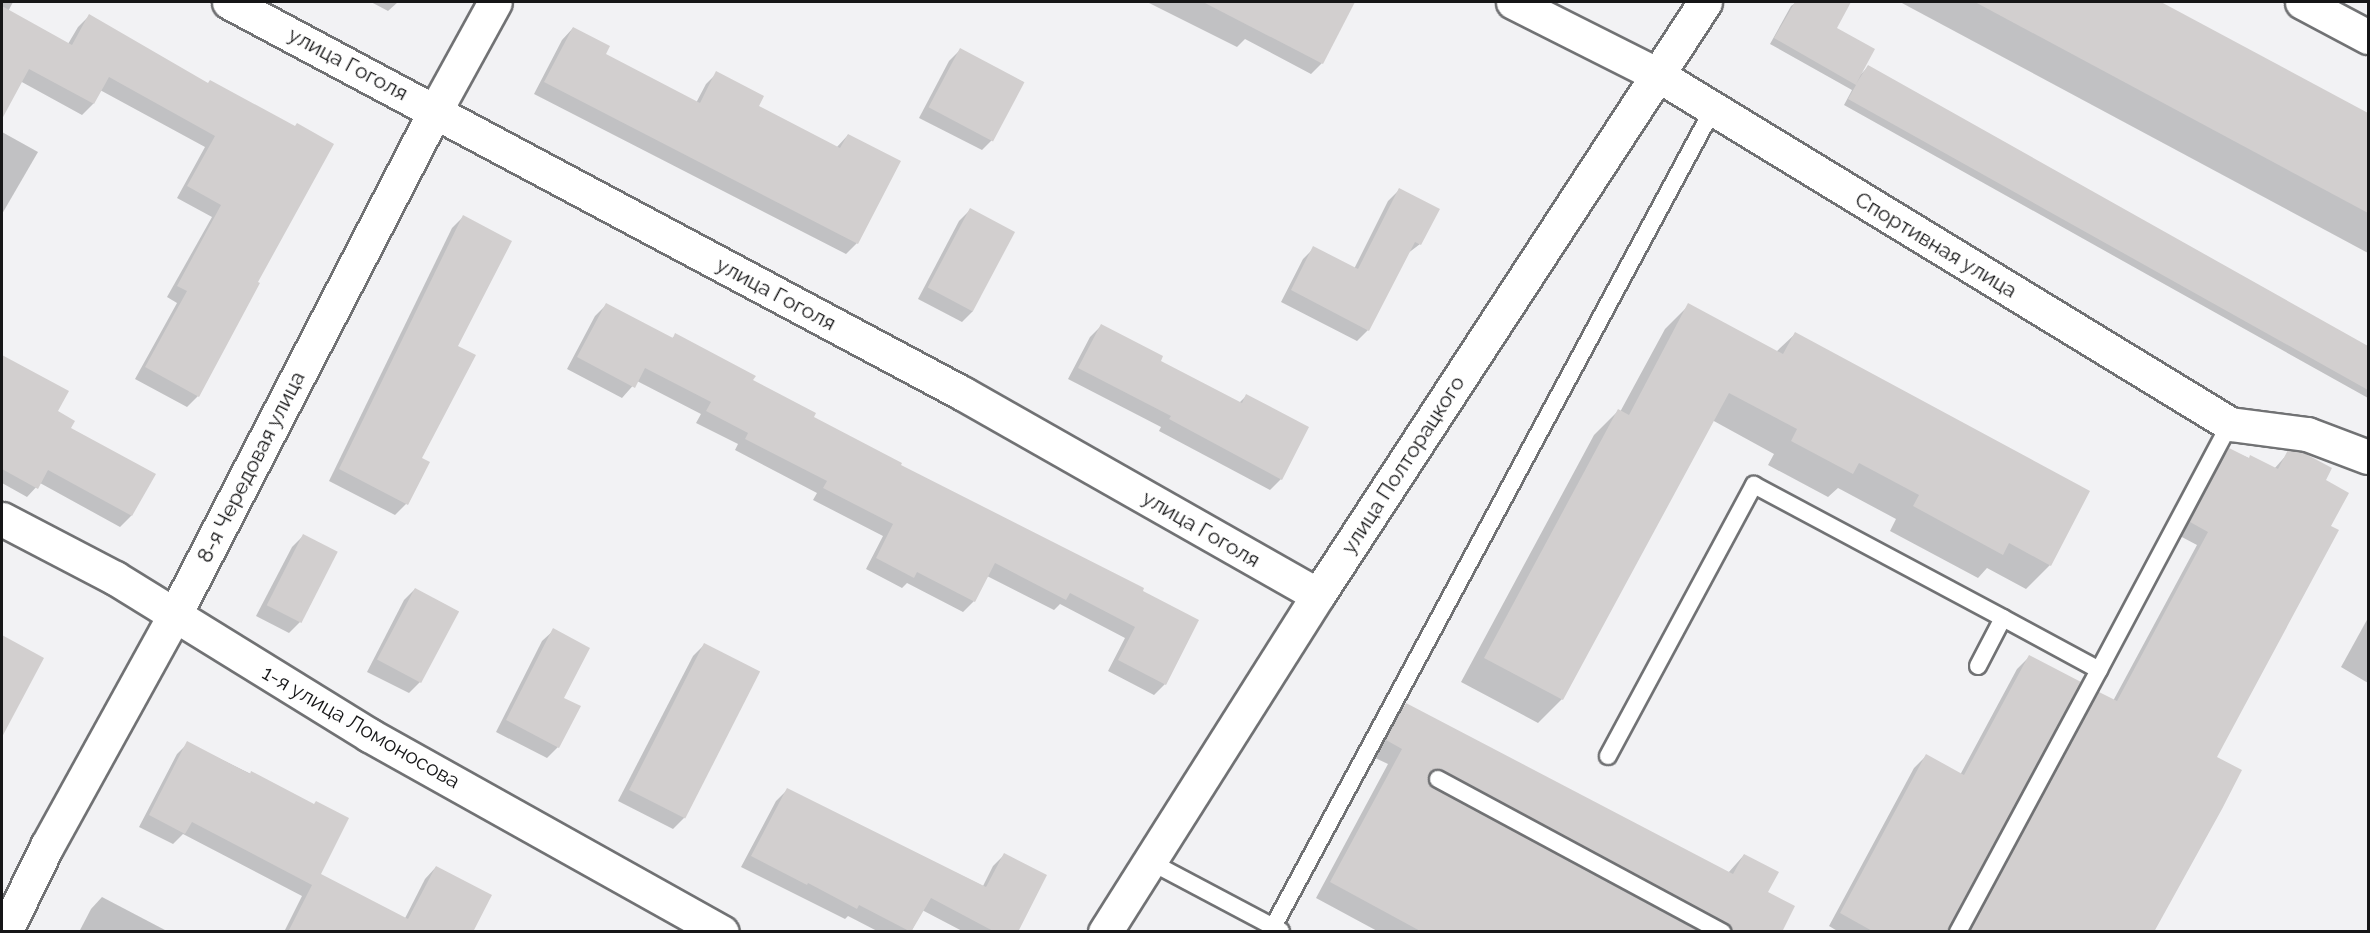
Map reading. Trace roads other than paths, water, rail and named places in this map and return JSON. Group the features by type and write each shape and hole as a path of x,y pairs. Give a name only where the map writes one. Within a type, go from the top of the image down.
{"street":[{"name":"улица Гоголя","path":"229,2 962,393 1318,595"},
{"name":"8-я Чередовая улица","path":"5,932 47,846 174,616 435,111 495,2"},
{"name":"Спортивная улица","path":"1514,2 1658,75 2230,424 2307,434 2368,457"},
{"name":"улица Полторацкого","path":"1105,932 1318,595 1705,2"},
{"path":"2302,2 2368,37"},
{"name":"1-я улица Ломоносова","path":"2,519 115,578 369,735 722,932"}],"lane":[{"path":"1149,861 1277,929 1713,109"},
{"path":"1958,932 2230,424"},
{"path":"1608,756 1754,485 2099,670"},
{"path":"1978,666 2003,618"},
{"path":"1438,779 1722,932"}]}
